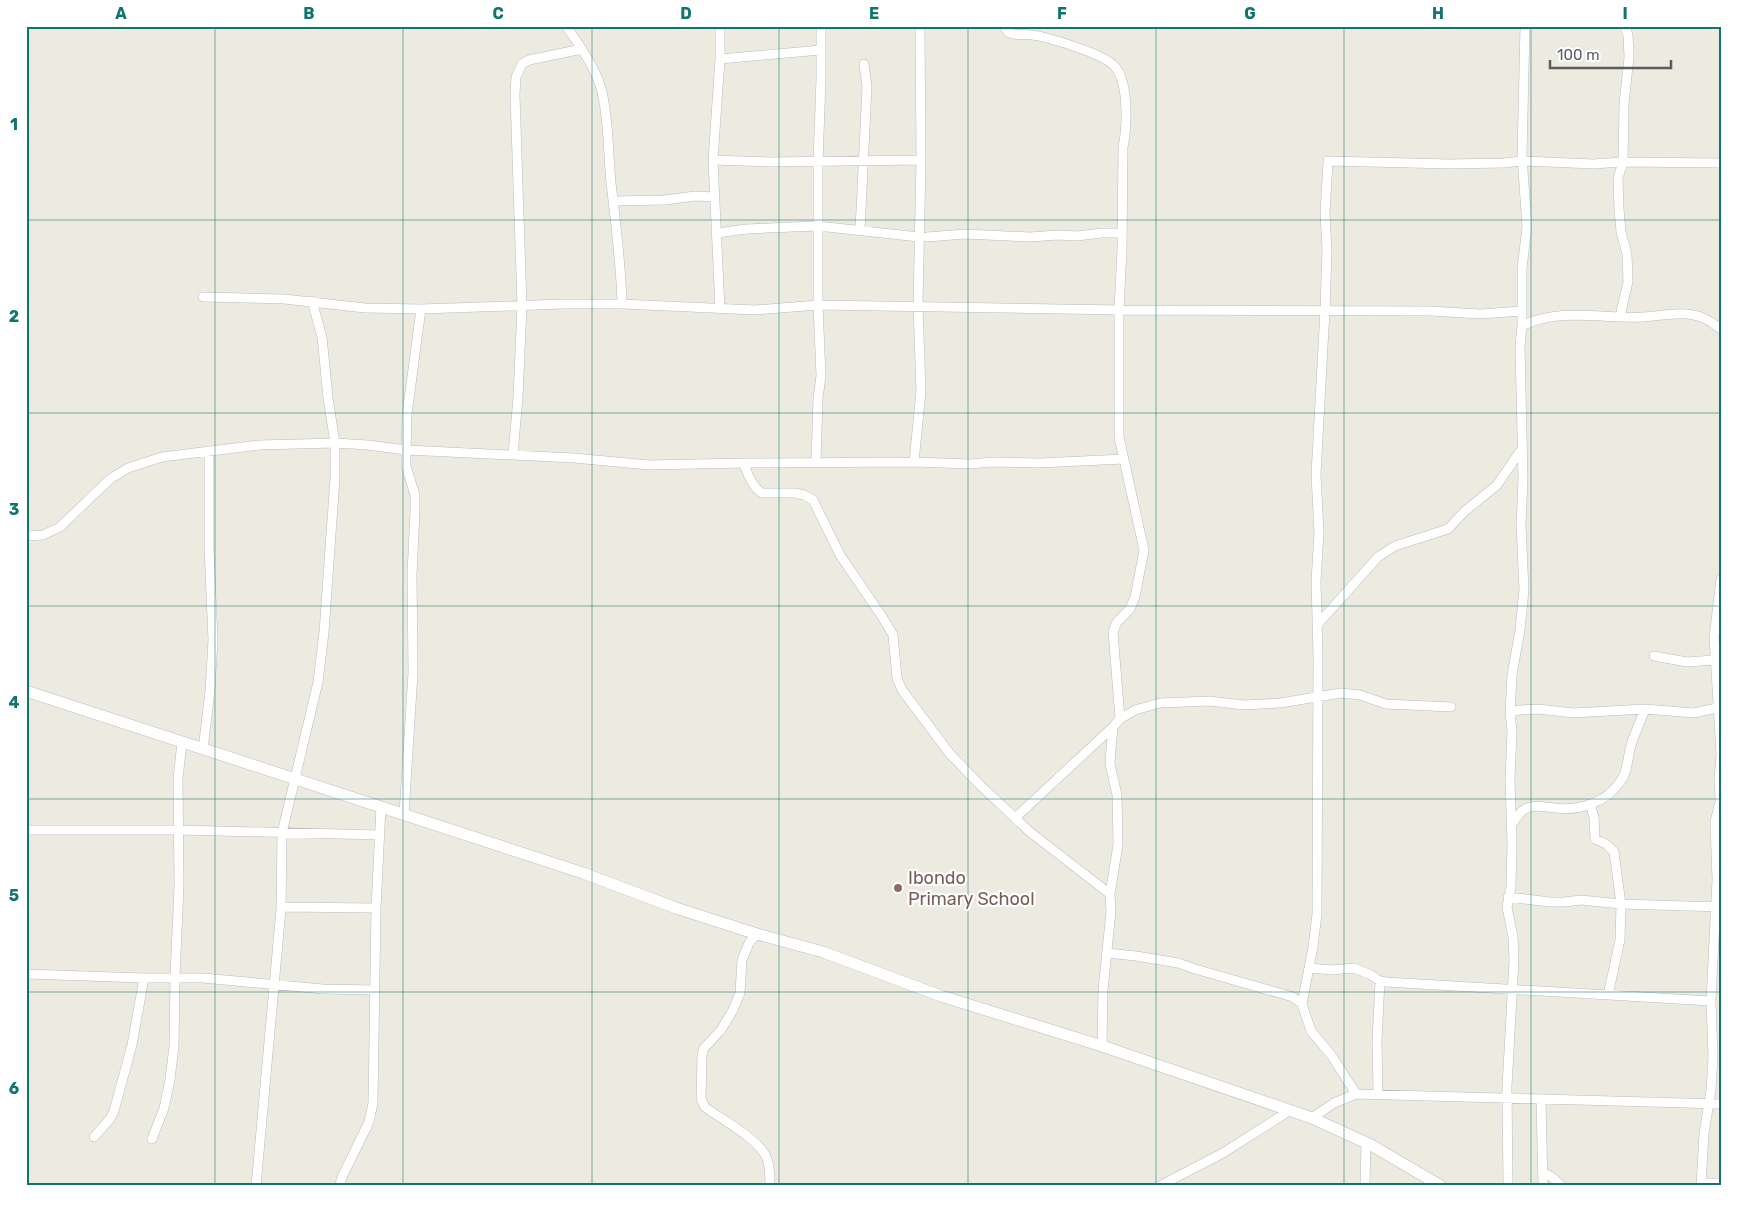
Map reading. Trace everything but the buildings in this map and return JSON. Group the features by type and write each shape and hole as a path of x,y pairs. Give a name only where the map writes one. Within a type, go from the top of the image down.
{"main road":[{"path":"26,691 583,873 676,908 757,934 824,952 941,996 1102,1046 1312,1118 1366,1143 1441,1186"}],"street":[{"path":"566,26 594,70 602,92 608,129 621,266 622,304"},
{"path":"720,26 720,59 713,160 720,309"},
{"path":"816,463 818,399 821,376 818,305 818,162 821,26"},
{"path":"914,462 921,391 918,306 923,237 920,26"},
{"path":"1004,26 1012,34 1042,36 1104,58 1116,67 1124,87 1126,136 1123,147 1119,310 1119,437 1144,550 1135,597 1130,609 1117,622 1113,632 1120,719"},
{"path":"1508,1186 1507,1099 1514,960 1513,937 1508,907 1508,897 1511,888 1512,824 1510,780 1512,731 1510,712 1512,675 1520,630 1524,590 1521,525 1523,479 1520,346 1522,268 1527,227 1522,161 1525,26"},
{"path":"1620,316 1628,282 1627,254 1621,232 1618,178 1622,162 1625,88 1630,57 1628,34 1625,26"},
{"path":"513,455 522,306 516,77 522,64 529,60 582,49"},
{"path":"720,59 821,50"},
{"path":"860,230 867,87 864,64"},
{"path":"713,160 818,162 922,160"},
{"path":"1356,1094 1332,1056 1311,1031 1302,1004 1317,914 1316,581 1319,533 1316,474 1326,310 1327,249 1325,214 1328,161 1450,164 1522,161 1593,164 1622,162 1721,163"},
{"path":"614,201 665,200 695,196 715,197"},
{"path":"717,233 747,229 818,226 923,237 965,234 1030,237 1122,233"},
{"path":"203,297 284,299 365,308 421,309 622,304 755,310 818,305 1119,310 1430,311 1480,314 1522,312"},
{"path":"256,1186 281,907 282,833 318,682 324,632 335,478 336,442 328,398 322,337 312,301"},
{"path":"404,814 414,673 412,574 415,511 414,495 406,466 407,414 421,309"},
{"path":"1522,326 1534,320 1562,315 1642,317 1684,313 1701,317 1721,329"},
{"path":"26,536 43,535 60,528 110,479 128,468 162,457 244,446 336,442 406,450 574,458 648,465 914,462 971,464 1124,459"},
{"path":"1317,624 1378,558 1394,546 1448,529 1456,519 1497,485 1522,450"},
{"path":"203,749 210,691 212,640 209,451"},
{"path":"744,463 758,490 762,492 804,495 812,500 840,555 893,635 897,678 902,690 950,754 1030,832 1110,894"},
{"path":"1721,579 1715,613 1714,660 1720,731 1720,796 1715,822 1718,907 1711,1090 1704,1133 1701,1184 1721,1183"},
{"path":"1654,656 1687,662 1714,660"},
{"path":"1015,818 1120,719 1136,710 1160,703 1208,702 1244,705 1280,703 1336,694 1350,694 1386,704 1451,707"},
{"path":"1510,712 1538,709 1573,713 1645,709 1694,713 1719,707"},
{"path":"1512,824 1520,813 1534,806 1575,808 1599,801 1611,793 1627,770 1632,743 1645,709"},
{"path":"1102,1046 1103,990 1112,911 1110,894 1118,845 1117,795 1110,764 1113,727"},
{"path":"152,1139 164,1108 174,1046 180,830 178,778 182,743"},
{"path":"1590,804 1595,826 1594,837 1610,847 1616,858 1620,904 1620,940 1608,995"},
{"path":"339,1186 370,1122 374,1085 376,908 381,807"},
{"path":"26,830 180,830 379,835"},
{"path":"1508,897 1550,902 1581,900 1620,904 1718,907"},
{"path":"281,907 376,908"},
{"path":"757,934 749,943 742,960 740,992 733,1010 721,1030 704,1048 700,1098 705,1107 761,1147 767,1158 770,1186"},
{"path":"1107,953 1178,963 1287,995 1302,1004"},
{"path":"1309,968 1332,970 1354,968 1380,981 1608,995 1714,1004"},
{"path":"26,974 203,978 323,989 374,990"},
{"path":"94,1138 110,1119 114,1111 132,1045 144,978"},
{"path":"1378,1094 1377,1041 1380,981"},
{"path":"1312,1118 1334,1103 1356,1094 1721,1104"},
{"path":"1541,1100 1543,1186"},
{"path":"1160,1186 1172,1182 1223,1153 1289,1111"},
{"path":"1365,1186 1366,1143"},
{"path":"1543,1172 1561,1186"}],"place":[{"name":"Ibondo Primary School","path":"898,888"}]}
